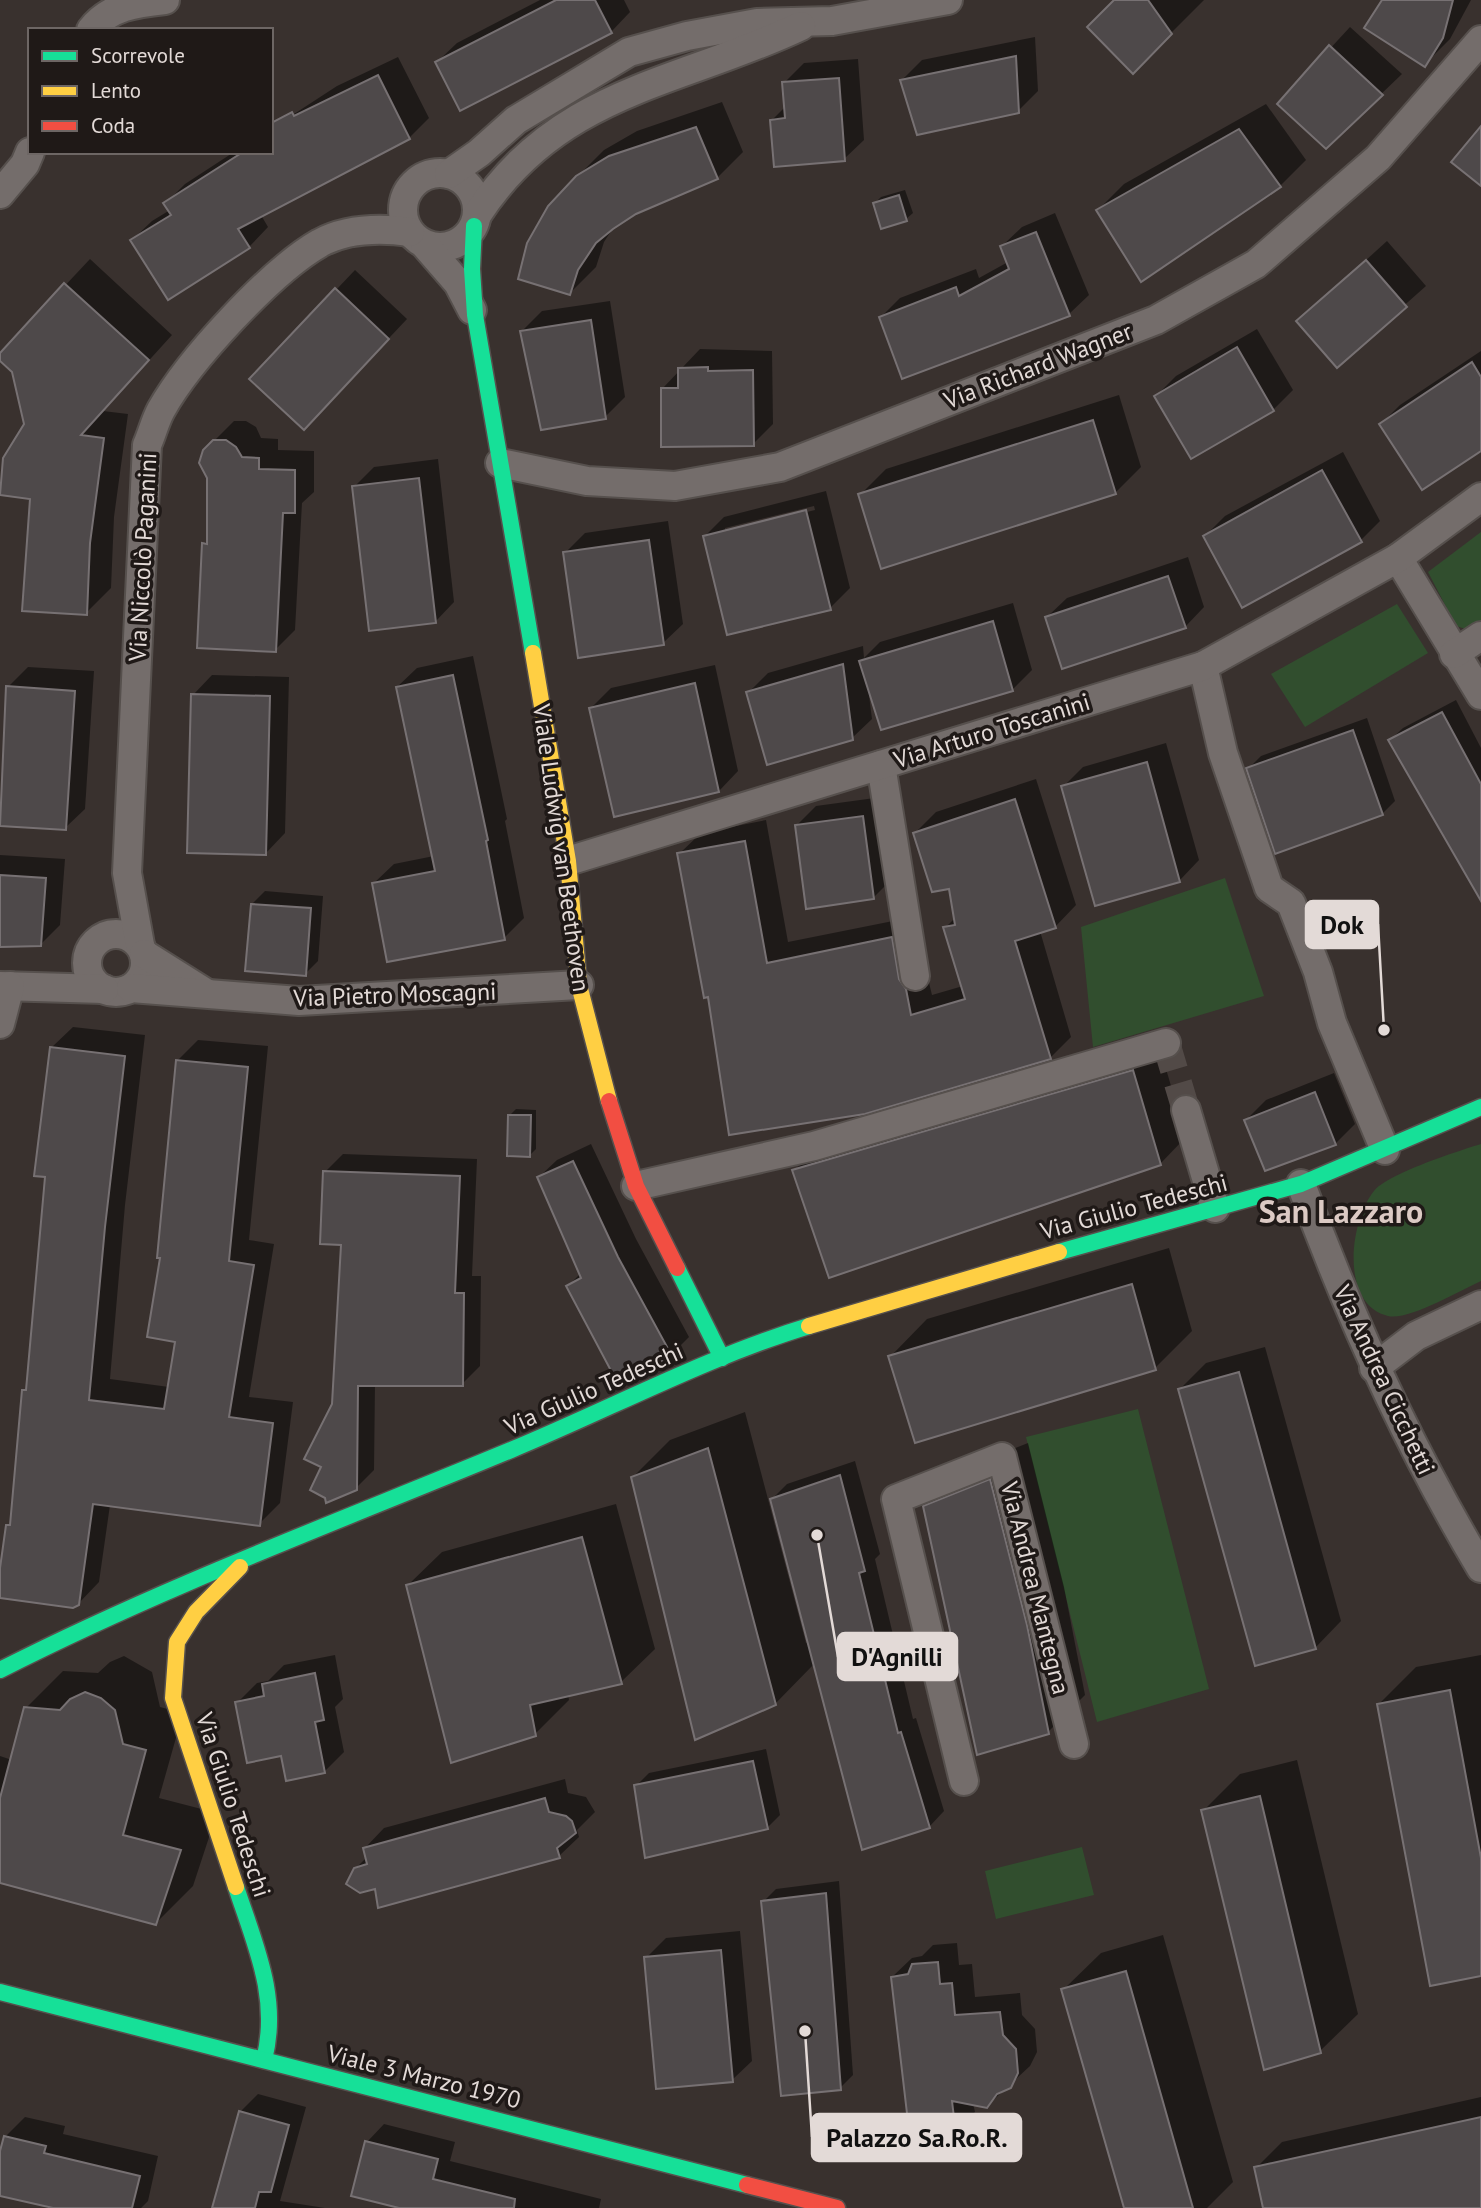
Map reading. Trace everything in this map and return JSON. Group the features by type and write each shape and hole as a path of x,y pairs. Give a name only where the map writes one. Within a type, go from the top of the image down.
{"street":[{"path":"92,28 100,18 129,4 165,0"},
{"path":"807,23 755,48 682,71 614,98 560,127 505,178 459,243 448,247 417,239 404,221 406,195 424,177 449,174 479,153 516,120 629,52 687,36 757,23 807,23 948,0"},
{"name":"Via Richard Wagner","path":"500,463 587,481 675,486 780,467 1156,320 1266,256 1377,158 1481,40"},
{"path":"0,194 25,164 29,154"},
{"path":"449,174 459,178 474,194 476,221"},
{"name":"Viale Ludwig van Beethoven","path":"476,221 472,269 475,316 568,861 579,985 601,1077 636,1186 722,1358"},
{"name":"Via Niccolò Paganini","path":"142,950 127,873 145,475 151,434 160,412 176,388 281,270 322,242 355,231 382,228 417,239"},
{"name":"Viale Ludwig van Beethoven","path":"417,239 458,283 475,316"},
{"name":"Via Arturo Toscanini","path":"568,861 1203,666 1398,558 1481,497"},
{"path":"1398,558 1481,695"},
{"path":"1454,654 1481,636"},
{"path":"1203,666 1223,753 1269,888 1291,903 1318,972 1332,1023 1385,1150"},
{"path":"881,765 915,976"},
{"path":"114,934 124,935 142,950 144,973 131,988 113,992 104,989 5,986 52,976 88,957 97,941 114,934"},
{"name":"Via Pietro Moscagni","path":"142,950 212,996"},
{"path":"88,957 90,976 104,989"},
{"name":"Via Pietro Moscagni","path":"131,988 299,1001 579,985"},
{"path":"0,1024 5,986"},
{"path":"636,1186 814,1146 1166,1042"},
{"name":"Via Giulio Tedeschi","path":"264,2060 272,2032 273,2010 267,1980 173,1698 177,1642 196,1612 249,1559 596,1415 756,1342 840,1314 1301,1185 1481,1107"},
{"path":"1186,1110 1215,1208"},
{"name":"Via Andrea Cicchetti","path":"1301,1185 1374,1368 1445,1507 1481,1568"},
{"path":"1374,1368 1416,1336 1481,1305"},
{"name":"Via Andrea Mantegna","path":"964,1781 896,1499 1002,1457 1074,1744"},
{"path":"0,1670 90,1624 184,1583 249,1559"},
{"path":"141,1604 164,1619 177,1642"},
{"name":"Viale 3 Marzo 1970","path":"0,1992 837,2208"}],"green space":[{"path":"1481,532 1481,628 1469,630 1456,626 1428,572"},
{"path":"1397,604 1428,653 1305,727 1271,674"},
{"path":"1225,878 1264,996 1093,1047 1081,927"},
{"path":"1481,1144 1481,1281 1408,1314 1388,1316 1372,1308 1362,1295 1356,1279 1354,1260 1359,1221 1374,1191 1393,1177 1440,1157"},
{"path":"1138,1409 1209,1689 1097,1722 1026,1437"},
{"path":"1082,1847 1094,1895 996,1919 985,1871"}],"building":[{"path":"556,0 595,0 612,33 460,111 435,62"},
{"path":"1114,0 1148,0 1172,34 1133,74 1087,27"},
{"path":"1382,0 1453,0 1443,38 1425,67 1364,28"},
{"path":"1329,45 1383,95 1326,149 1277,104"},
{"path":"1016,56 1019,113 917,135 900,80"},
{"path":"378,75 410,139 238,229 250,248 168,300 130,240 171,215 163,203 240,154 273,154 273,122 292,112 294,116"},
{"path":"839,78 845,161 774,167 770,120 785,118 782,82"},
{"path":"1481,126 1481,186 1451,162"},
{"path":"696,127 718,179 636,214 613,229 596,243 578,270 570,295 518,279 527,243 548,206 576,176 609,156"},
{"path":"1239,129 1281,187 1141,282 1096,210"},
{"path":"899,195 907,221 881,229 873,203"},
{"path":"1036,232 1070,316 902,379 879,317 956,287 959,296 1009,269 1000,246"},
{"path":"1366,260 1407,307 1337,368 1296,321"},
{"path":"64,283 149,360 81,435 104,438 90,543 87,615 22,611 30,499 0,495 3,458 24,424 12,372 0,361 0,353"},
{"path":"335,288 389,339 304,430 249,379"},
{"path":"591,320 606,419 541,430 520,331"},
{"path":"1237,347 1274,411 1191,459 1154,396"},
{"path":"1472,362 1481,377 1481,451 1422,490 1379,424"},
{"path":"708,367 708,371 753,370 754,446 661,447 661,388 678,388 678,368"},
{"path":"1093,420 1116,494 881,569 858,494"},
{"path":"213,440 226,440 236,447 242,457 259,458 259,469 295,470 295,513 283,513 276,652 197,648 202,543 207,544 207,478 199,463 203,450"},
{"path":"1322,470 1362,542 1242,608 1203,536"},
{"path":"419,478 436,623 369,631 352,486"},
{"path":"806,510 831,610 727,635 703,536"},
{"path":"649,540 664,645 578,658 563,552"},
{"path":"1168,576 1186,628 1062,669 1045,617"},
{"path":"993,621 1013,691 881,730 859,661"},
{"path":"843,664 853,740 767,765 746,692"},
{"path":"453,675 488,840 486,841 505,940 387,962 372,883 435,871 396,687"},
{"path":"695,683 719,792 614,817 589,708"},
{"path":"6,686 75,691 66,830 0,826"},
{"path":"191,694 270,696 266,855 187,853"},
{"path":"1442,712 1481,784 1481,901 1388,740"},
{"path":"1353,730 1383,815 1275,854 1246,768"},
{"path":"1147,762 1180,882 1095,906 1061,786"},
{"path":"1015,799 1056,928 1015,941 1051,1059 865,1114 729,1135 708,997 704,998 677,853 745,841 767,963 892,937 899,979 906,989 911,1015 965,999 943,927 955,925 949,889 932,892 913,833"},
{"path":"863,816 874,899 806,909 795,825"},
{"path":"0,875 46,878 41,946 0,947"},
{"path":"251,904 311,908 306,976 245,971"},
{"path":"50,1047 125,1056 89,1400 164,1409 175,1342 147,1337 160,1258 157,1258 176,1060 248,1067 229,1261 254,1265 229,1417 273,1423 260,1526 93,1504 79,1605 73,1608 0,1598 0,1568 6,1525 10,1525 22,1390 26,1390 45,1177 34,1176"},
{"path":"1133,1070 1161,1165 829,1278 792,1170"},
{"path":"1315,1092 1336,1145 1265,1171 1244,1120"},
{"path":"508,1115 531,1115 530,1157 507,1156"},
{"path":"573,1161 618,1257 672,1356 617,1382 566,1286 581,1278 537,1177"},
{"path":"323,1171 460,1176 455,1293 464,1293 463,1386 358,1386 357,1490 326,1503 325,1498 310,1490 321,1467 304,1459 332,1404 341,1245 320,1244"},
{"path":"1132,1284 1156,1370 915,1443 888,1356"},
{"path":"1239,1372 1316,1649 1255,1666 1178,1389"},
{"path":"708,1448 776,1705 695,1740 631,1477"},
{"path":"840,1475 865,1571 859,1573 898,1733 901,1732 930,1828 862,1850 770,1499"},
{"path":"990,1479 1027,1625 1049,1734 977,1755 923,1506"},
{"path":"582,1537 622,1684 530,1705 536,1736 451,1763 406,1585"},
{"path":"315,1673 324,1720 315,1722 325,1773 286,1781 281,1756 247,1763 235,1702 264,1696 262,1684"},
{"path":"1450,1690 1481,1858 1481,1976 1430,1986 1377,1704"},
{"path":"85,1692 101,1698 115,1710 123,1744 146,1750 123,1835 181,1850 156,1925 0,1883 0,1798 24,1707 60,1710 70,1699"},
{"path":"753,1761 768,1829 645,1858 634,1785"},
{"path":"1260,1796 1321,2053 1264,2070 1201,1810"},
{"path":"545,1798 549,1812 566,1816 572,1821 576,1833 557,1848 560,1858 378,1908 375,1889 360,1893 346,1884 354,1868 367,1864 363,1848"},
{"path":"826,1893 841,2090 781,2096 761,1901"},
{"path":"721,1950 733,2082 656,2089 644,1957"},
{"path":"938,1962 940,1984 952,1983 955,2015 1000,2012 1003,2035 1016,2049 1018,2073 1011,2088 997,2094 987,2108 952,2101 956,2134 910,2139 891,1977 908,1974 912,1964"},
{"path":"1126,1971 1193,2208 1124,2208 1061,1989"},
{"path":"239,2111 289,2125 271,2192 259,2192 255,2208 212,2208"},
{"path":"1481,2117 1481,2208 1263,2208 1254,2167"},
{"path":"4,2136 46,2146 44,2153 140,2176 132,2208 53,2208 0,2196 0,2151"},
{"path":"365,2141 438,2159 433,2179 515,2199 514,2208 399,2208 351,2196"}],"tunnel":[{"path":"1166,1043 1186,1110"}],"traffic: fast":[{"path":"474,226 472,269 475,315 533,653"},
{"path":"1059,1252 1301,1184 1481,1107"},
{"path":"677,1268 722,1358"},
{"path":"0,1670 189,1582 511,1450 696,1368 809,1326"},
{"path":"236,1887 257,1951 267,1993 269,2015 264,2060"},
{"path":"0,1992 747,2185"}],"traffic: slow":[{"path":"533,653 568,861 579,985 609,1101"},
{"path":"809,1326 1059,1252"},
{"path":"236,1887 173,1698 177,1642 196,1612 240,1567"}],"traffic: jam":[{"path":"609,1101 636,1186 677,1268"},
{"path":"747,2185 837,2208"}],"place":[{"name":"Dok","path":"1384,1030"},
{"name":"D'Agnilli","path":"817,1535"},
{"name":"Palazzo Sa.Ro.R.","path":"805,2031"}],"district":[{"name":"San Lazzaro","path":"1341,1212"}]}
